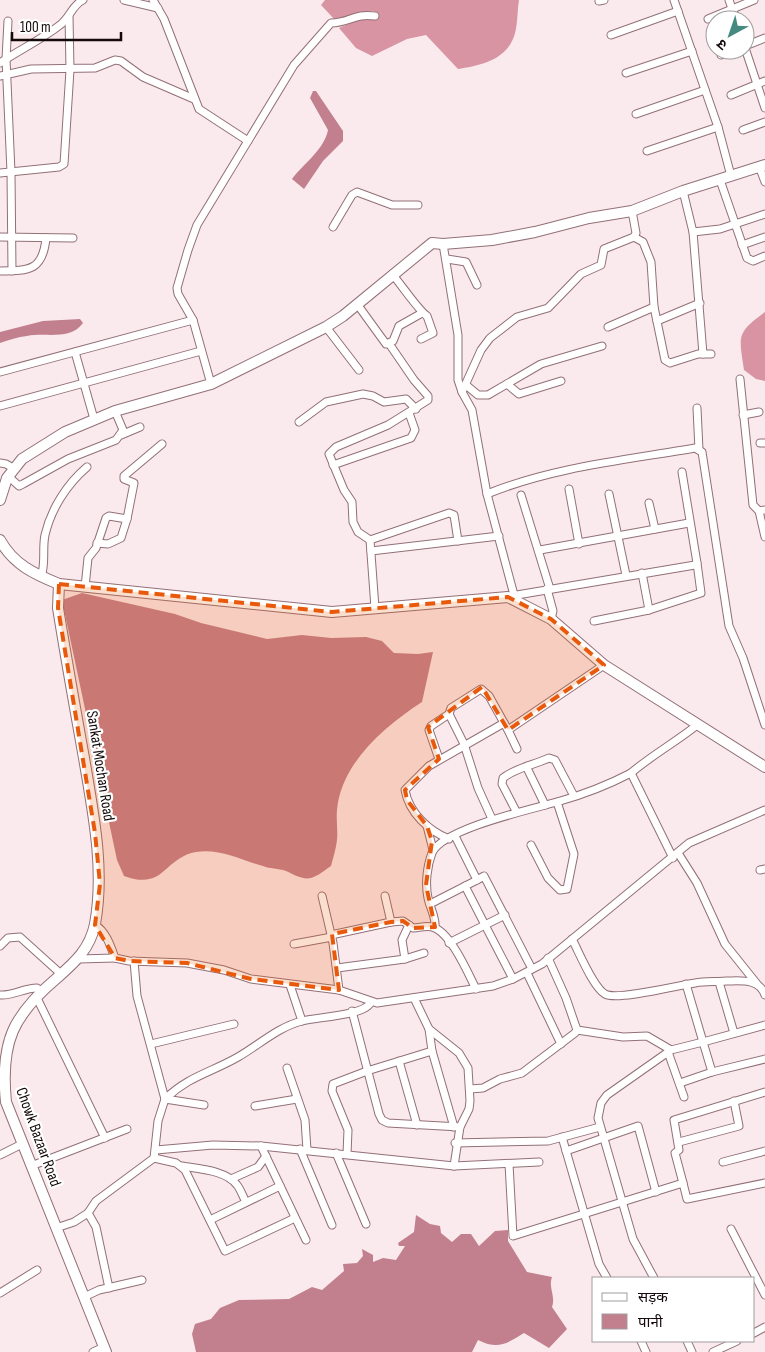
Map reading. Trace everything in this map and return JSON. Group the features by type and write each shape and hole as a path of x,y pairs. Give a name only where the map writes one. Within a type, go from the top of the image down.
{"main road":[{"path":"0,500 11,472 33,451 94,419 115,411 211,384 326,327 432,243 443,244 520,235 589,218 632,211 683,191 762,166"},
{"path":"0,540 13,558 41,577 59,584 85,587 332,612 511,596 551,620 604,665 765,768"},
{"name":"Sankat Mochan Road","path":"59,584 58,608 92,809 100,884 95,926 81,955"},
{"name":"Chowk Bazaar Road","path":"81,955 38,994 18,1016 4,1041 1,1075 3,1104 22,1144 106,1350"}],"street":[{"path":"3,61 59,26 69,16 77,3 83,0"},
{"path":"124,0 158,8"},
{"path":"153,0 167,26 194,99 202,112 248,141"},
{"path":"674,0 718,127 730,176"},
{"path":"729,0 732,9 754,0"},
{"path":"611,35 678,11"},
{"path":"211,384 193,320 180,300 177,288 197,225 294,65 330,23 340,23 361,14 375,16"},
{"path":"0,173 60,167 64,164 70,70 69,16"},
{"path":"8,21 3,61 11,172 12,271"},
{"path":"626,73 692,51"},
{"path":"749,60 765,108"},
{"path":"4,75 31,68 70,70 95,68 109,61 121,61 143,77 194,99"},
{"path":"731,95 765,81"},
{"path":"636,114 705,90"},
{"path":"743,130 765,122"},
{"path":"647,151 718,127"},
{"path":"762,166 765,182"},
{"path":"720,180 733,224 750,260 765,256"},
{"path":"683,191 693,232 703,354"},
{"path":"333,227 352,195 357,192 392,205 418,205"},
{"path":"632,211 636,233 634,237"},
{"path":"693,232 720,229 765,214"},
{"path":"742,245 765,236"},
{"path":"634,237 643,242 652,262 654,307 665,360 670,363 703,354 711,354"},
{"path":"464,389 481,350 490,338 517,317 548,308 581,274 601,264 604,249 634,237"},
{"path":"0,238 73,238"},
{"path":"0,271 26,270 40,262 44,256 46,238"},
{"path":"443,244 447,259 458,335 458,380 464,389 475,421 487,494 499,536 511,596 697,563"},
{"path":"447,259 466,262 477,285"},
{"path":"392,274 422,313 428,316 433,333 420,338"},
{"path":"657,321 700,302"},
{"path":"357,304 384,342 390,345 414,380 428,396 425,404 388,425 332,450 329,457 352,502 353,522 358,532 370,540"},
{"path":"608,327 654,307"},
{"path":"390,345 399,326 422,313"},
{"path":"0,372 193,320"},
{"path":"326,327 359,370"},
{"path":"464,389 483,396 508,384 541,364 602,346"},
{"path":"0,406 201,351"},
{"path":"75,352 94,419"},
{"path":"740,379 753,505 762,510 765,537"},
{"path":"508,384 519,394 561,381"},
{"path":"299,422 326,402 363,394 373,396 384,402 406,398 413,411 414,430 411,438 333,465"},
{"path":"697,408 699,450"},
{"path":"115,411 123,430 121,435"},
{"path":"743,415 759,412"},
{"path":"0,463 6,464 19,486 68,459 116,440 121,435 140,427"},
{"path":"97,543 108,544 122,538 134,483 124,479 124,476 162,444"},
{"path":"487,494 547,475 695,448 699,450 704,456 729,626 743,658 765,725"},
{"path":"41,577 44,569 45,536 49,523 72,479 87,467"},
{"path":"594,621 649,610 700,593 682,472"},
{"path":"569,489 579,544"},
{"path":"609,494 626,575"},
{"path":"522,495 540,550 553,611 551,620"},
{"path":"649,503 655,529"},
{"path":"370,540 449,513 454,515 458,541"},
{"path":"85,587 88,558 109,516 127,519"},
{"path":"540,550 689,523"},
{"path":"371,551 499,536"},
{"path":"370,540 375,608"},
{"path":"642,573 649,610"},
{"path":"508,730 604,665"},
{"path":"492,819 478,788 464,744 449,714 450,708 481,689 489,696 517,749"},
{"path":"439,759 429,730 431,726 449,714"},
{"path":"477,880 452,838 436,833 427,826 410,805 406,790 412,781 439,759 504,722"},
{"path":"433,850 452,838 492,819 516,811 557,802 606,785 631,773 645,760 670,746 697,725"},
{"path":"516,811 502,781 509,773 527,768 552,757 574,796"},
{"path":"527,768 546,805"},
{"path":"631,773 676,856 697,883 725,944 765,995"},
{"path":"531,845 551,882 560,890 566,890 574,854 557,802"},
{"path":"81,955 134,962 187,963 224,970 251,979 338,990 357,995 371,1002 476,989 513,979 530,971 676,856 689,843 765,810"},
{"path":"427,826 433,850 426,885 435,927"},
{"path":"430,904 484,876 505,916 561,1044"},
{"path":"465,886 513,979"},
{"path":"322,896 332,936 338,990"},
{"path":"386,896 391,922"},
{"path":"449,943 505,916"},
{"path":"294,944 391,922 404,922 413,928 426,925 435,927 462,961 476,989"},
{"path":"405,959 402,940 409,925"},
{"path":"95,926 99,928 108,942 115,958"},
{"path":"0,946 8,938 20,937 61,974"},
{"path":"572,939 604,994 630,995 686,984 747,981 757,984"},
{"path":"337,968 405,959 424,953"},
{"path":"548,958 566,998 577,1030"},
{"path":"134,962 137,996 165,1099 158,1122 155,1154"},
{"path":"719,982 734,1034"},
{"path":"686,984 712,1072"},
{"path":"290,985 302,1021"},
{"path":"0,995 6,996 30,988 37,988 38,994 105,1138"},
{"path":"414,998 429,1029 432,1051 457,1127 454,1166"},
{"path":"165,1099 194,1076 237,1058 270,1036 302,1021 352,1012 365,1008 371,1002"},
{"path":"352,1012 382,1120 388,1123 457,1127"},
{"path":"151,1044 234,1024"},
{"path":"653,1277 633,1239 602,1137 598,1118 600,1103 607,1095 670,1051 765,1025"},
{"path":"429,1029 454,1048 464,1058 468,1068 469,1109 457,1127"},
{"path":"470,1089 483,1088 500,1079 522,1074 577,1030 623,1037 647,1036 670,1051 684,1097"},
{"path":"347,1154 348,1130 332,1088 338,1081 367,1070 432,1051"},
{"path":"680,1083 712,1072 765,1059"},
{"path":"399,1061 417,1125"},
{"path":"287,1068 305,1120 304,1150 332,1225"},
{"path":"765,1092 674,1120 679,1142 679,1150 676,1153 687,1199 765,1183"},
{"path":"165,1099 204,1105"},
{"path":"255,1106 297,1099"},
{"path":"679,1142 739,1126 734,1101"},
{"path":"566,1151 638,1126 656,1192"},
{"path":"456,1143 548,1141 600,1127"},
{"path":"31,1166 128,1129"},
{"path":"562,1137 599,1264 606,1277"},
{"path":"0,1155 22,1144"},
{"path":"56,1228 74,1222 88,1213 96,1201 155,1154 213,1145 261,1146 454,1166 539,1162"},
{"path":"261,1146 306,1240"},
{"path":"723,1162 765,1151"},
{"path":"336,1153 366,1224"},
{"path":"155,1154 181,1166 216,1173 231,1179 237,1184 246,1202"},
{"path":"231,1179 258,1167 266,1156"},
{"path":"508,1164 513,1236 683,1183"},
{"path":"181,1166 188,1175 225,1251 295,1218"},
{"path":"210,1220 280,1186"},
{"path":"88,1213 96,1227 109,1288"},
{"path":"731,1229 765,1295"},
{"path":"0,1293 37,1270"},
{"path":"84,1297 109,1288 142,1280"},
{"path":"714,1352 735,1342"},
{"path":"93,1352 106,1350"}],"highlighted area":[{"path":"59,584 332,612 508,597 551,619 604,665 508,730 482,687 428,727 439,759 405,790 407,800 427,826 432,841 426,885 435,927 413,928 403,921 332,934 339,990 251,979 187,963 129,961 115,958 95,925 100,884 95,833 58,608"}],"shaded area":[{"path":"325,0 519,0 516,30 513,39 503,53 482,64 458,69 426,35 407,39 372,56 356,48 339,28 360,19 377,19 379,15 374,11 369,11 335,20 321,5"},
{"path":"765,312 765,381 756,379 744,370 741,342 744,331"}],"water":[{"path":"313,91 316,91 343,131 343,141 323,161 304,189 292,179 318,150 328,130 310,98"},
{"path":"80,319 83,323 78,329 65,334 24,336 0,343 0,332 43,321"},
{"path":"82,593 175,614 201,623 267,639 302,635 331,638 366,637 382,641 394,653 418,654 433,652 422,702 394,722 367,747 347,777 340,793 337,810 337,840 331,866 314,877 304,878 230,855 205,851 185,855 156,877 138,880 124,876 117,860 62,600"},
{"path":"416,1215 430,1224 440,1226 441,1233 452,1242 461,1234 471,1234 479,1246 495,1231 508,1230 508,1241 527,1272 552,1277 552,1307 567,1329 549,1348 524,1333 512,1340 497,1345 491,1345 478,1340 472,1352 196,1352 192,1334 195,1324 211,1319 220,1308 239,1300 289,1299 312,1287 322,1290 344,1271 343,1264 357,1263 363,1256 362,1249 373,1255 373,1262 383,1258 396,1260 405,1246 399,1246 398,1243 414,1232"}]}
